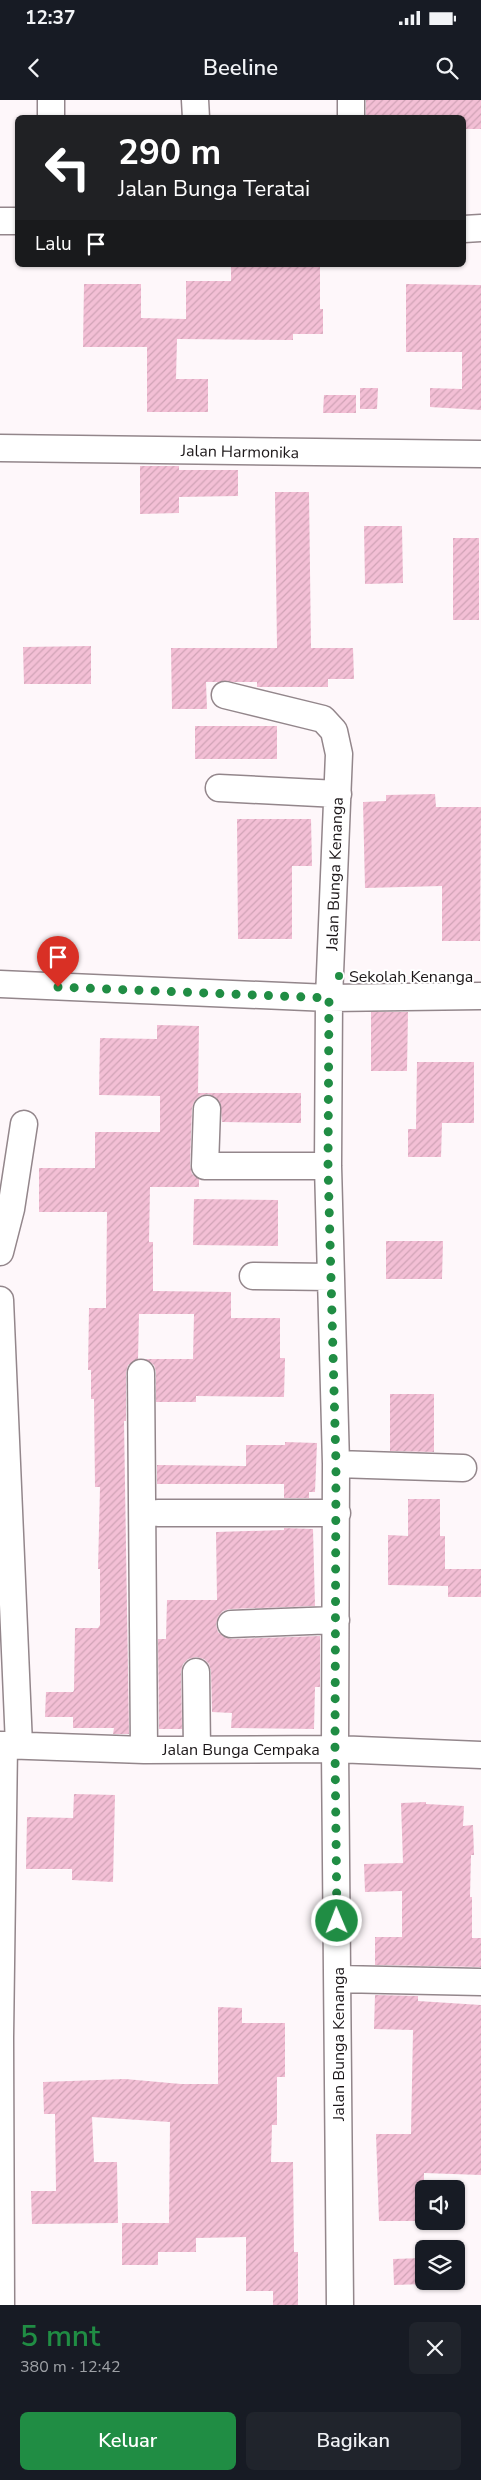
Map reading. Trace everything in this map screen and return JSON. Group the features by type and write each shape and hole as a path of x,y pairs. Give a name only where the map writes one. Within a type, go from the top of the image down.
{"street":[{"path":"51,100 51,115"},
{"path":"195,100 196,115"},
{"path":"351,100 351,115"},
{"path":"0,221 15,221"},
{"path":"466,229 481,228"},
{"name":"Jalan Harmonika","path":"0,448 481,454"},
{"name":"Jalan Bunga Kenanga","path":"226,695 323,719 334,731 338,754 329,998 328,1166 337,1513 335,1749 340,2305"},
{"path":"219,788 338,794"},
{"path":"0,984 329,998 481,996"},
{"path":"207,1109 205,1166 328,1166"},
{"path":"0,1252 11,1209 24,1124"},
{"path":"253,1276 331,1277"},
{"path":"0,1300 8,1745 0,2038 1,2305"},
{"path":"141,1373 144,1750"},
{"path":"336,1464 463,1468"},
{"path":"158,1513 337,1513"},
{"path":"231,1624 336,1620"},
{"path":"196,1672 197,1750"},
{"name":"Jalan Bunga Cempaka","path":"8,1745 144,1750 335,1749 481,1755"},
{"path":"338,1979 481,1982"}],"building":[{"path":"366,100 481,100 481,129 466,129 466,115 366,115"},
{"path":"231,267 320,267 320,309 323,309 323,334 293,334 293,340 177,339 176,379 208,379 208,412 147,412 147,347 83,347 84,284 141,284 141,318 186,319 186,281 231,281"},
{"path":"406,284 481,285 481,410 430,407 430,388 462,389 462,352 406,352"},
{"path":"360,388 378,388 377,409 360,409"},
{"path":"324,395 356,395 356,413 323,413"},
{"path":"140,466 179,466 179,470 238,470 238,496 179,497 179,513 140,514"},
{"path":"275,492 309,492 311,648 353,648 354,679 328,679 328,687 257,687 257,682 206,682 207,709 172,709 171,648 277,648"},
{"path":"364,526 402,526 403,583 365,584"},
{"path":"453,538 479,538 479,620 453,620"},
{"path":"91,646 91,684 24,684 23,647"},
{"path":"195,726 277,726 277,759 195,759"},
{"path":"435,794 436,807 481,807 480,941 442,941 442,886 365,888 363,802 386,801 386,795"},
{"path":"237,819 311,819 312,866 292,866 292,939 238,939"},
{"path":"371,1012 408,1012 407,1071 371,1071"},
{"path":"157,1025 199,1026 198,1093 301,1093 301,1123 222,1122 220,1102 208,1094 200,1096 194,1102 192,1108 190,1165 192,1174 199,1179 199,1187 150,1187 149,1242 153,1242 153,1291 231,1292 231,1318 280,1318 280,1358 285,1358 284,1397 196,1396 196,1402 156,1402 156,1372 154,1365 145,1359 193,1359 194,1314 139,1314 138,1359 128,1365 126,1373 126,1421 124,1421 129,1734 113,1734 114,1728 73,1728 73,1717 45,1717 46,1692 73,1692 74,1690 75,1628 98,1628 100,1625 100,1569 98,1569 100,1487 95,1487 94,1399 91,1399 91,1370 88,1370 89,1308 106,1308 107,1212 39,1212 39,1168 95,1168 95,1132 160,1132 160,1096 99,1095 100,1038 157,1039"},
{"path":"417,1062 474,1062 474,1123 442,1123 441,1157 408,1157 408,1129 416,1129"},
{"path":"194,1199 278,1200 278,1246 193,1245"},
{"path":"386,1241 443,1241 442,1279 386,1279"},
{"path":"390,1394 434,1394 434,1452 390,1451"},
{"path":"285,1442 317,1443 315,1492 309,1492 309,1498 284,1498 284,1484 157,1484 157,1465 246,1466 246,1445 285,1445"},
{"path":"408,1499 440,1499 440,1536 445,1536 445,1569 481,1569 481,1597 448,1597 448,1586 388,1585 388,1535 408,1536"},
{"path":"284,1528 313,1529 315,1606 230,1609 223,1611 218,1617 216,1625 218,1632 224,1637 231,1639 320,1636 320,1687 315,1687 314,1729 231,1728 232,1713 212,1712 211,1671 209,1664 204,1659 196,1657 188,1659 183,1664 181,1672 182,1729 159,1729 158,1639 166,1639 167,1600 217,1600 216,1532 284,1530"},
{"path":"74,1794 115,1795 113,1882 72,1880 72,1869 26,1869 27,1817 73,1818"},
{"path":"426,1802 426,1804 464,1806 463,1826 473,1825 474,1855 471,1855 470,1897 472,1897 472,1938 481,1938 481,1967 375,1965 375,1937 402,1937 402,1891 365,1892 364,1864 403,1863 401,1803"},
{"path":"375,1995 418,1996 418,2001 481,2005 481,2175 424,2173 424,2180 415,2180 415,2221 379,2221 376,2134 411,2134 413,2030 374,2029"},
{"path":"218,2007 242,2008 242,2023 285,2023 285,2077 277,2077 277,2125 272,2125 271,2162 293,2162 294,2252 298,2252 298,2305 273,2305 273,2291 246,2291 246,2237 196,2238 196,2252 158,2252 158,2265 122,2265 122,2223 169,2223 170,2122 92,2117 94,2162 117,2162 118,2223 32,2224 31,2191 56,2191 55,2114 44,2114 43,2082 125,2079 181,2084 218,2084"},
{"path":"415,2258 415,2284 394,2285 393,2259"}],"place":[{"name":"Sekolah Kenanga","path":"339,976"}],"route":[{"path":"58,987 329,998 328,1166 337,1513 335,1749 337,1921"}]}
